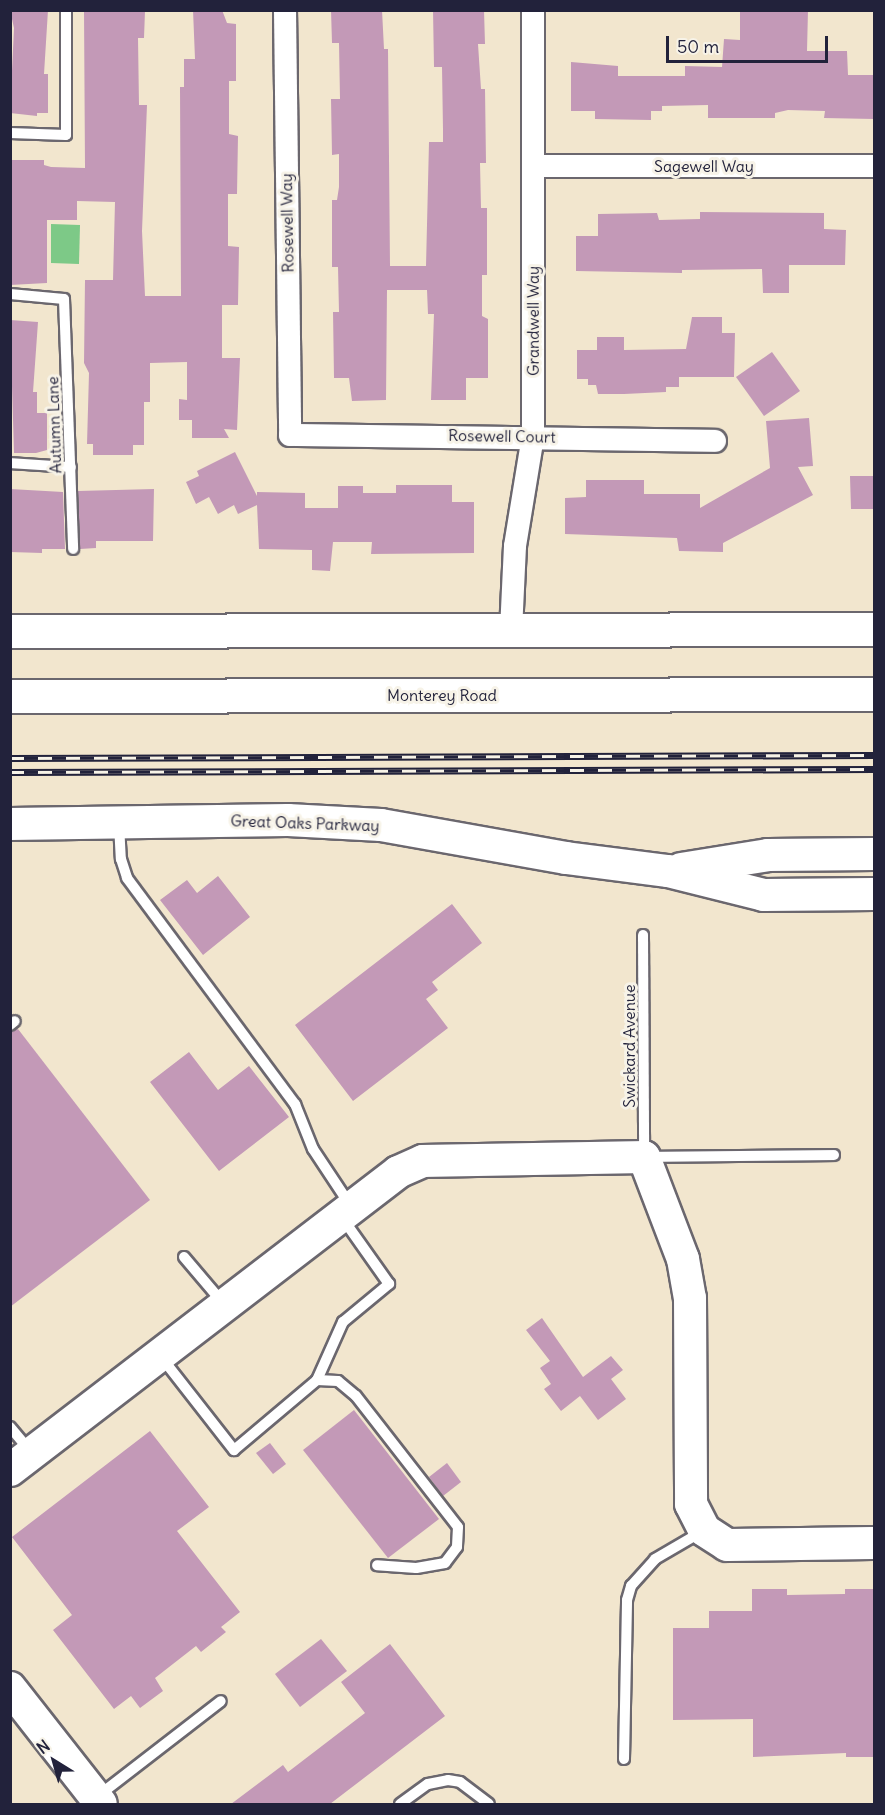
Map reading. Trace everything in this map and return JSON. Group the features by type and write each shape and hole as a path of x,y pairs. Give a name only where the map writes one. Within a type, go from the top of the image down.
{"main road":[{"path":"10,631 874,629"},
{"name":"Monterey Road","path":"10,696 874,694"}],"street":[{"name":"Rosewell Way","path":"285,10 290,435"},
{"name":"Grandwell Way","path":"511,631 515,546 533,436 533,10"},
{"name":"Sagewell Way","path":"533,166 874,166"},
{"name":"Rosewell Court","path":"290,435 533,436 715,441"},
{"name":"Great Oaks Parkway","path":"10,824 119,821 381,825 566,858 669,871 764,895 874,894"},
{"name":"Great Oaks Parkway","path":"669,871 768,855 874,854"},
{"path":"21,1462 398,1172 423,1161 644,1157 683,1259 690,1298 691,1504 704,1530 727,1545 874,1543"},
{"path":"10,1688 98,1801"}],"lane":[{"path":"10,134 66,135 66,10"},
{"name":"Autumn Lane","path":"10,294 64,299 73,549"},
{"path":"10,462 71,467"},
{"path":"119,821 121,859 127,878 295,1104 313,1149 346,1212 389,1284 343,1322 317,1380 234,1450 160,1355"},
{"name":"Swickard Avenue","path":"643,935 644,1157"},
{"path":"644,1157 834,1155"},
{"path":"184,1257 225,1305"},
{"path":"317,1380 338,1381 356,1396 458,1527 457,1547 445,1563 416,1569 377,1565"},
{"path":"10,1426 21,1462"},
{"path":"624,1758 627,1600 631,1586 655,1559 704,1530"},
{"path":"98,1801 221,1701"},
{"path":"400,1804 428,1784 448,1780 460,1782 489,1804"}],"green space":[{"path":"51,224 80,225 79,264 51,263"}],"building":[{"path":"10,10 48,10 44,74 48,74 48,113 37,113 37,116 10,113 14,28"},
{"path":"193,10 222,10 227,23 236,24 236,81 229,81 229,134 238,136 237,194 228,194 228,246 239,247 238,305 222,305 222,358 240,358 237,430 224,429 229,438 192,438 192,420 179,420 179,399 187,400 187,362 150,363 150,402 144,402 144,445 133,445 133,455 93,455 93,444 87,444 89,373 84,363 85,280 113,280 115,202 77,201 77,220 47,220 47,283 10,285 10,160 44,160 44,165 51,167 85,168 84,11 145,11 144,38 138,38 139,105 147,105 142,231 145,296 181,296 180,87 184,87 184,59 195,59"},
{"path":"331,10 382,10 384,49 388,49 390,266 426,266 429,142 443,142 442,67 434,67 433,10 484,10 485,44 478,44 481,89 485,89 486,163 480,163 481,208 487,208 487,275 482,275 482,316 488,319 488,378 466,378 466,400 431,400 434,314 428,314 427,290 387,290 386,400 352,401 349,378 334,378 333,312 339,312 338,267 332,267 332,200 337,200 339,187 339,154 332,155 331,99 340,99 339,43 332,43"},
{"path":"740,10 808,10 807,51 847,51 848,75 874,75 874,119 824,118 825,111 788,110 775,113 775,118 708,118 708,105 662,106 662,111 651,111 651,120 595,119 595,111 571,111 571,62 618,66 618,76 685,76 685,66 722,67 724,39 740,40"},
{"path":"700,212 824,213 824,229 846,230 845,265 789,265 789,293 763,293 762,269 682,270 682,273 576,271 576,236 598,236 598,214 657,213 659,220 700,219"},
{"path":"692,317 722,317 722,333 735,333 734,377 679,377 679,387 666,387 666,392 624,394 598,394 596,385 588,385 588,379 577,379 577,350 597,350 597,337 624,337 624,350 686,349"},
{"path":"10,320 38,322 33,392 37,392 37,413 47,413 47,450 36,453 14,453"},
{"path":"772,352 800,391 764,416 736,377"},
{"path":"809,418 813,466 798,467 813,495 723,543 723,552 679,551 677,538 565,534 565,498 586,497 586,480 644,480 644,494 700,494 700,508 770,468 766,421"},
{"path":"235,452 257,496 257,492 305,493 305,508 338,508 338,486 363,486 363,493 396,493 396,485 452,485 452,502 474,502 474,553 371,554 372,542 333,542 330,571 312,570 312,550 259,549 257,505 238,514 234,505 218,514 209,497 196,504 186,482 199,476 197,471"},
{"path":"850,476 874,476 874,509 851,509"},
{"path":"10,489 63,492 65,549 42,549 42,553 10,552"},
{"path":"154,489 153,541 96,541 96,548 80,549 78,491"},
{"path":"218,876 250,917 203,955 160,900 187,880 197,893"},
{"path":"452,904 482,943 432,982 438,990 426,999 448,1028 353,1101 295,1025"},
{"path":"18,1029 150,1200 10,1307 10,1032"},
{"path":"189,1052 218,1090 249,1066 289,1117 219,1171 150,1082"},
{"path":"542,1318 583,1377 611,1356 623,1370 611,1379 626,1399 598,1420 580,1396 561,1411 544,1389 551,1384 540,1368 550,1361 526,1330"},
{"path":"354,1410 439,1519 388,1558 303,1450"},
{"path":"150,1431 209,1507 177,1531 240,1612 221,1627 226,1632 201,1652 196,1646 155,1678 163,1691 140,1708 131,1696 114,1709 53,1630 72,1615 12,1537"},
{"path":"270,1443 286,1464 273,1474 256,1453"},
{"path":"447,1463 461,1482 443,1496 429,1477"},
{"path":"752,1589 787,1589 787,1595 845,1594 845,1589 874,1589 874,1757 846,1757 846,1753 753,1757 753,1719 673,1720 673,1628 709,1628 709,1611 752,1611"},
{"path":"321,1639 347,1671 300,1707 275,1674"},
{"path":"390,1644 445,1716 330,1804 231,1804 283,1765 288,1772 365,1713 341,1682"}],"railway":[{"path":"10,758 874,755"},
{"path":"10,772 874,769"}]}
